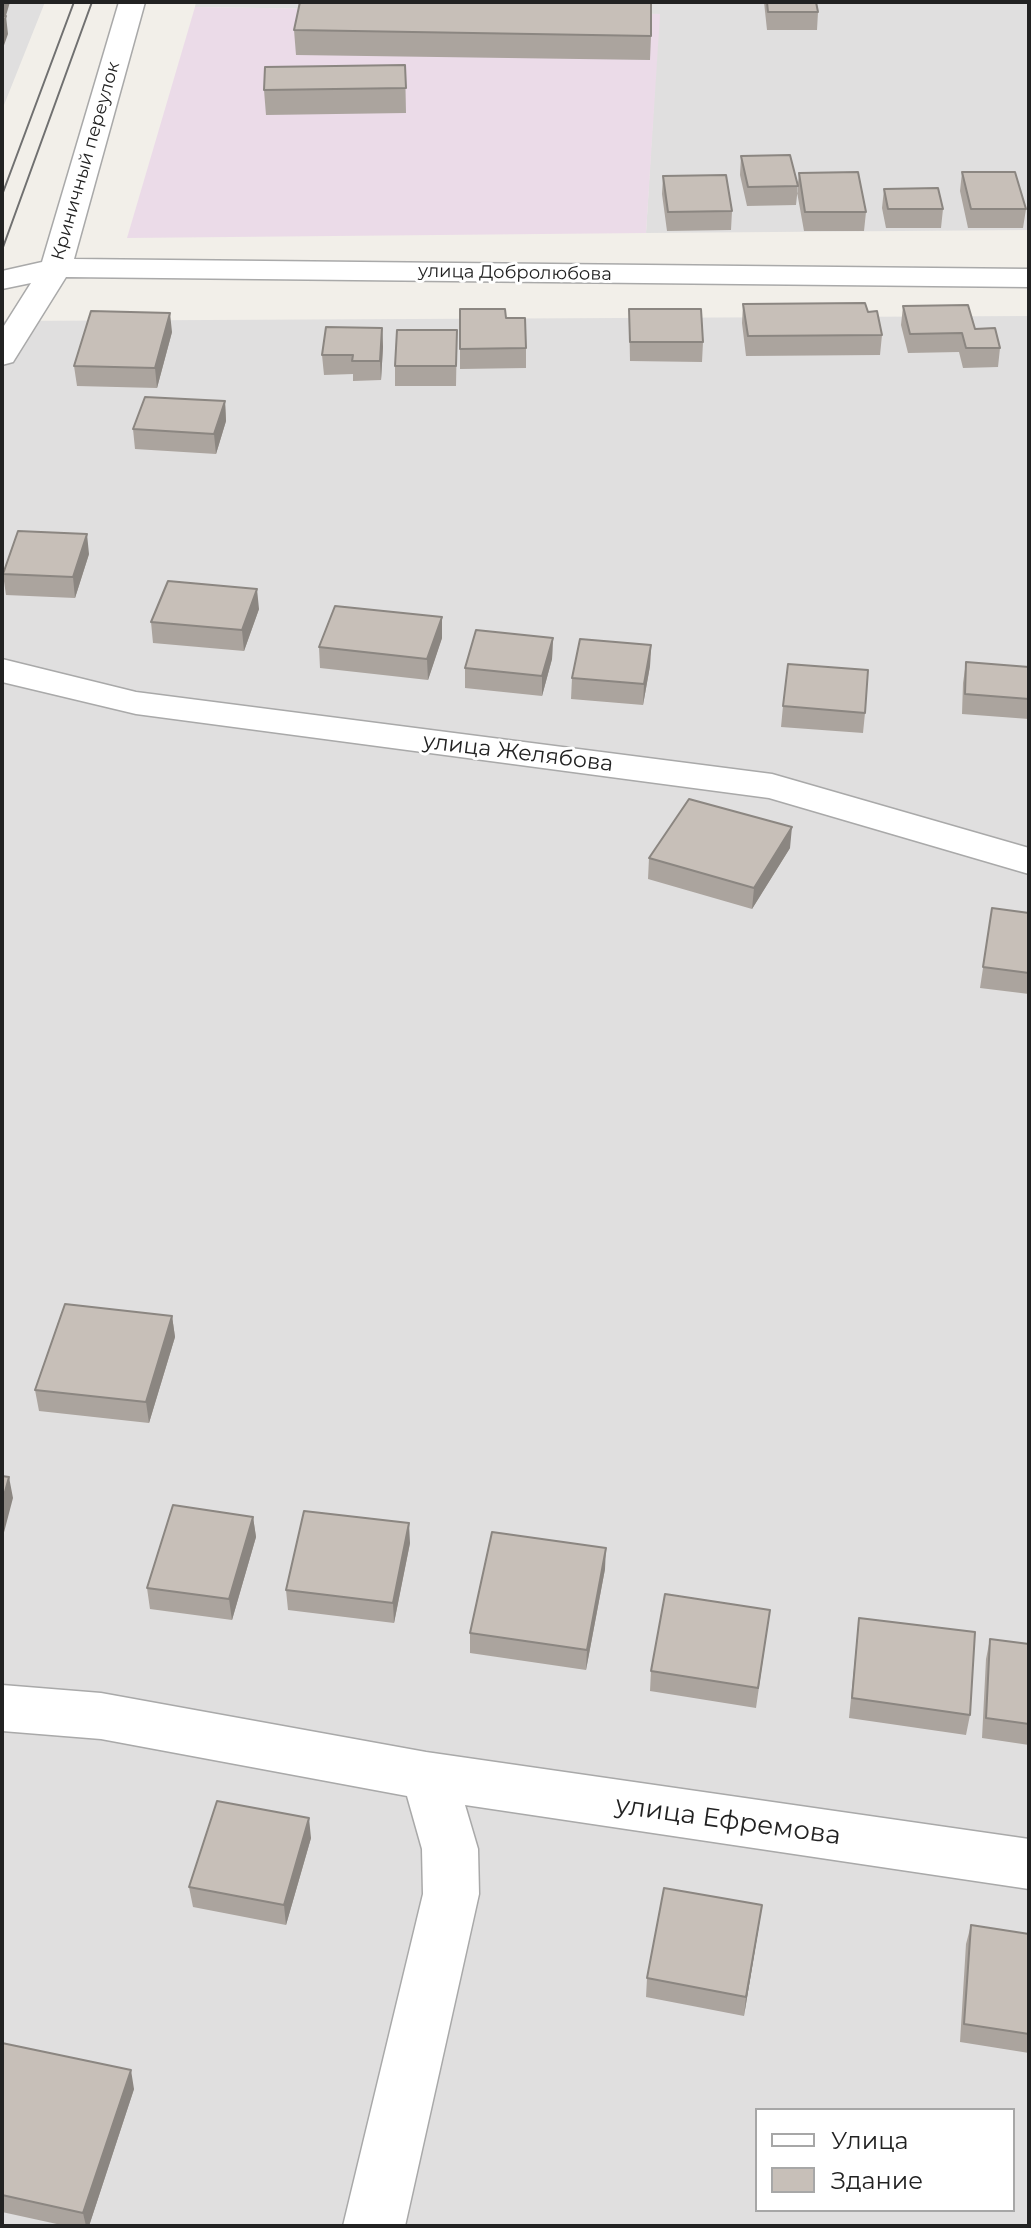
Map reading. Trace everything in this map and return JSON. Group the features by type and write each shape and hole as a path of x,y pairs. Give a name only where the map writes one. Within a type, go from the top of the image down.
{"street":[{"name":"Криничный переулок","path":"2,355 56,268 132,2"},
{"name":"улица Добролюбова","path":"2,280 56,268 1029,278"},
{"name":"улица Желябова","path":"2,670 31,680 136,703 772,786 1029,861"},
{"name":"улица Ефремова","path":"2,1708 101,1716 426,1776 1029,1864"},
{"path":"374,2226 451,1894 455,1865 447,1829 426,1776"}],"shaded area":[{"path":"2,2 45,2 2,110"},
{"path":"196,2 1029,2 1029,230 646,233 659,14 195,7"},
{"path":"195,7 660,14 646,233 127,238"},
{"path":"1029,316 1029,2226 2,2226 2,321"}],"building":[{"path":"300,2 651,2 651,36 294,30"},
{"path":"767,2 816,2 818,12 768,12"},
{"path":"405,65 406,88 264,90 265,67"},
{"path":"790,155 798,186 748,187 741,156"},
{"path":"858,172 866,212 805,212 799,173"},
{"path":"962,172 1015,172 1026,209 971,209"},
{"path":"726,175 732,211 668,212 663,176"},
{"path":"938,188 943,209 888,209 884,189"},
{"path":"865,303 868,312 877,311 882,335 748,336 743,304"},
{"path":"968,305 975,329 995,328 1000,348 966,348 962,333 910,334 903,306"},
{"path":"460,309 505,309 506,318 525,318 526,348 460,349"},
{"path":"629,309 701,309 703,342 630,342"},
{"path":"91,311 170,313 155,368 74,366"},
{"path":"326,327 382,328 380,361 352,361 353,355 322,355"},
{"path":"397,330 457,330 456,366 395,366"},
{"path":"145,397 225,401 214,434 133,429"},
{"path":"18,531 87,534 73,577 3,574"},
{"path":"168,581 257,589 242,630 151,622"},
{"path":"335,606 442,617 427,659 319,647"},
{"path":"476,630 553,638 542,676 465,668"},
{"path":"580,639 651,645 644,684 572,678"},
{"path":"966,662 1029,667 1029,699 965,694"},
{"path":"788,664 868,670 865,713 783,706"},
{"path":"689,799 792,827 754,888 649,858"},
{"path":"992,908 1029,913 1029,973 983,967"},
{"path":"65,1304 172,1316 146,1402 35,1390"},
{"path":"2,1476 9,1477 2,1503"},
{"path":"173,1505 253,1517 229,1599 147,1588"},
{"path":"304,1511 409,1523 393,1603 286,1590"},
{"path":"492,1532 606,1548 587,1650 470,1633"},
{"path":"665,1594 770,1610 758,1688 651,1671"},
{"path":"859,1618 975,1632 970,1715 852,1698"},
{"path":"990,1639 1029,1644 1029,1724 986,1718"},
{"path":"217,1801 309,1818 284,1905 189,1887"},
{"path":"664,1888 762,1905 746,1997 647,1978"},
{"path":"971,1925 1029,1934 1029,2034 964,2024"},
{"path":"2,2043 131,2070 83,2213 2,2195"}],"tram line":[{"path":"2,195 74,2"},
{"path":"2,250 92,2"}]}
